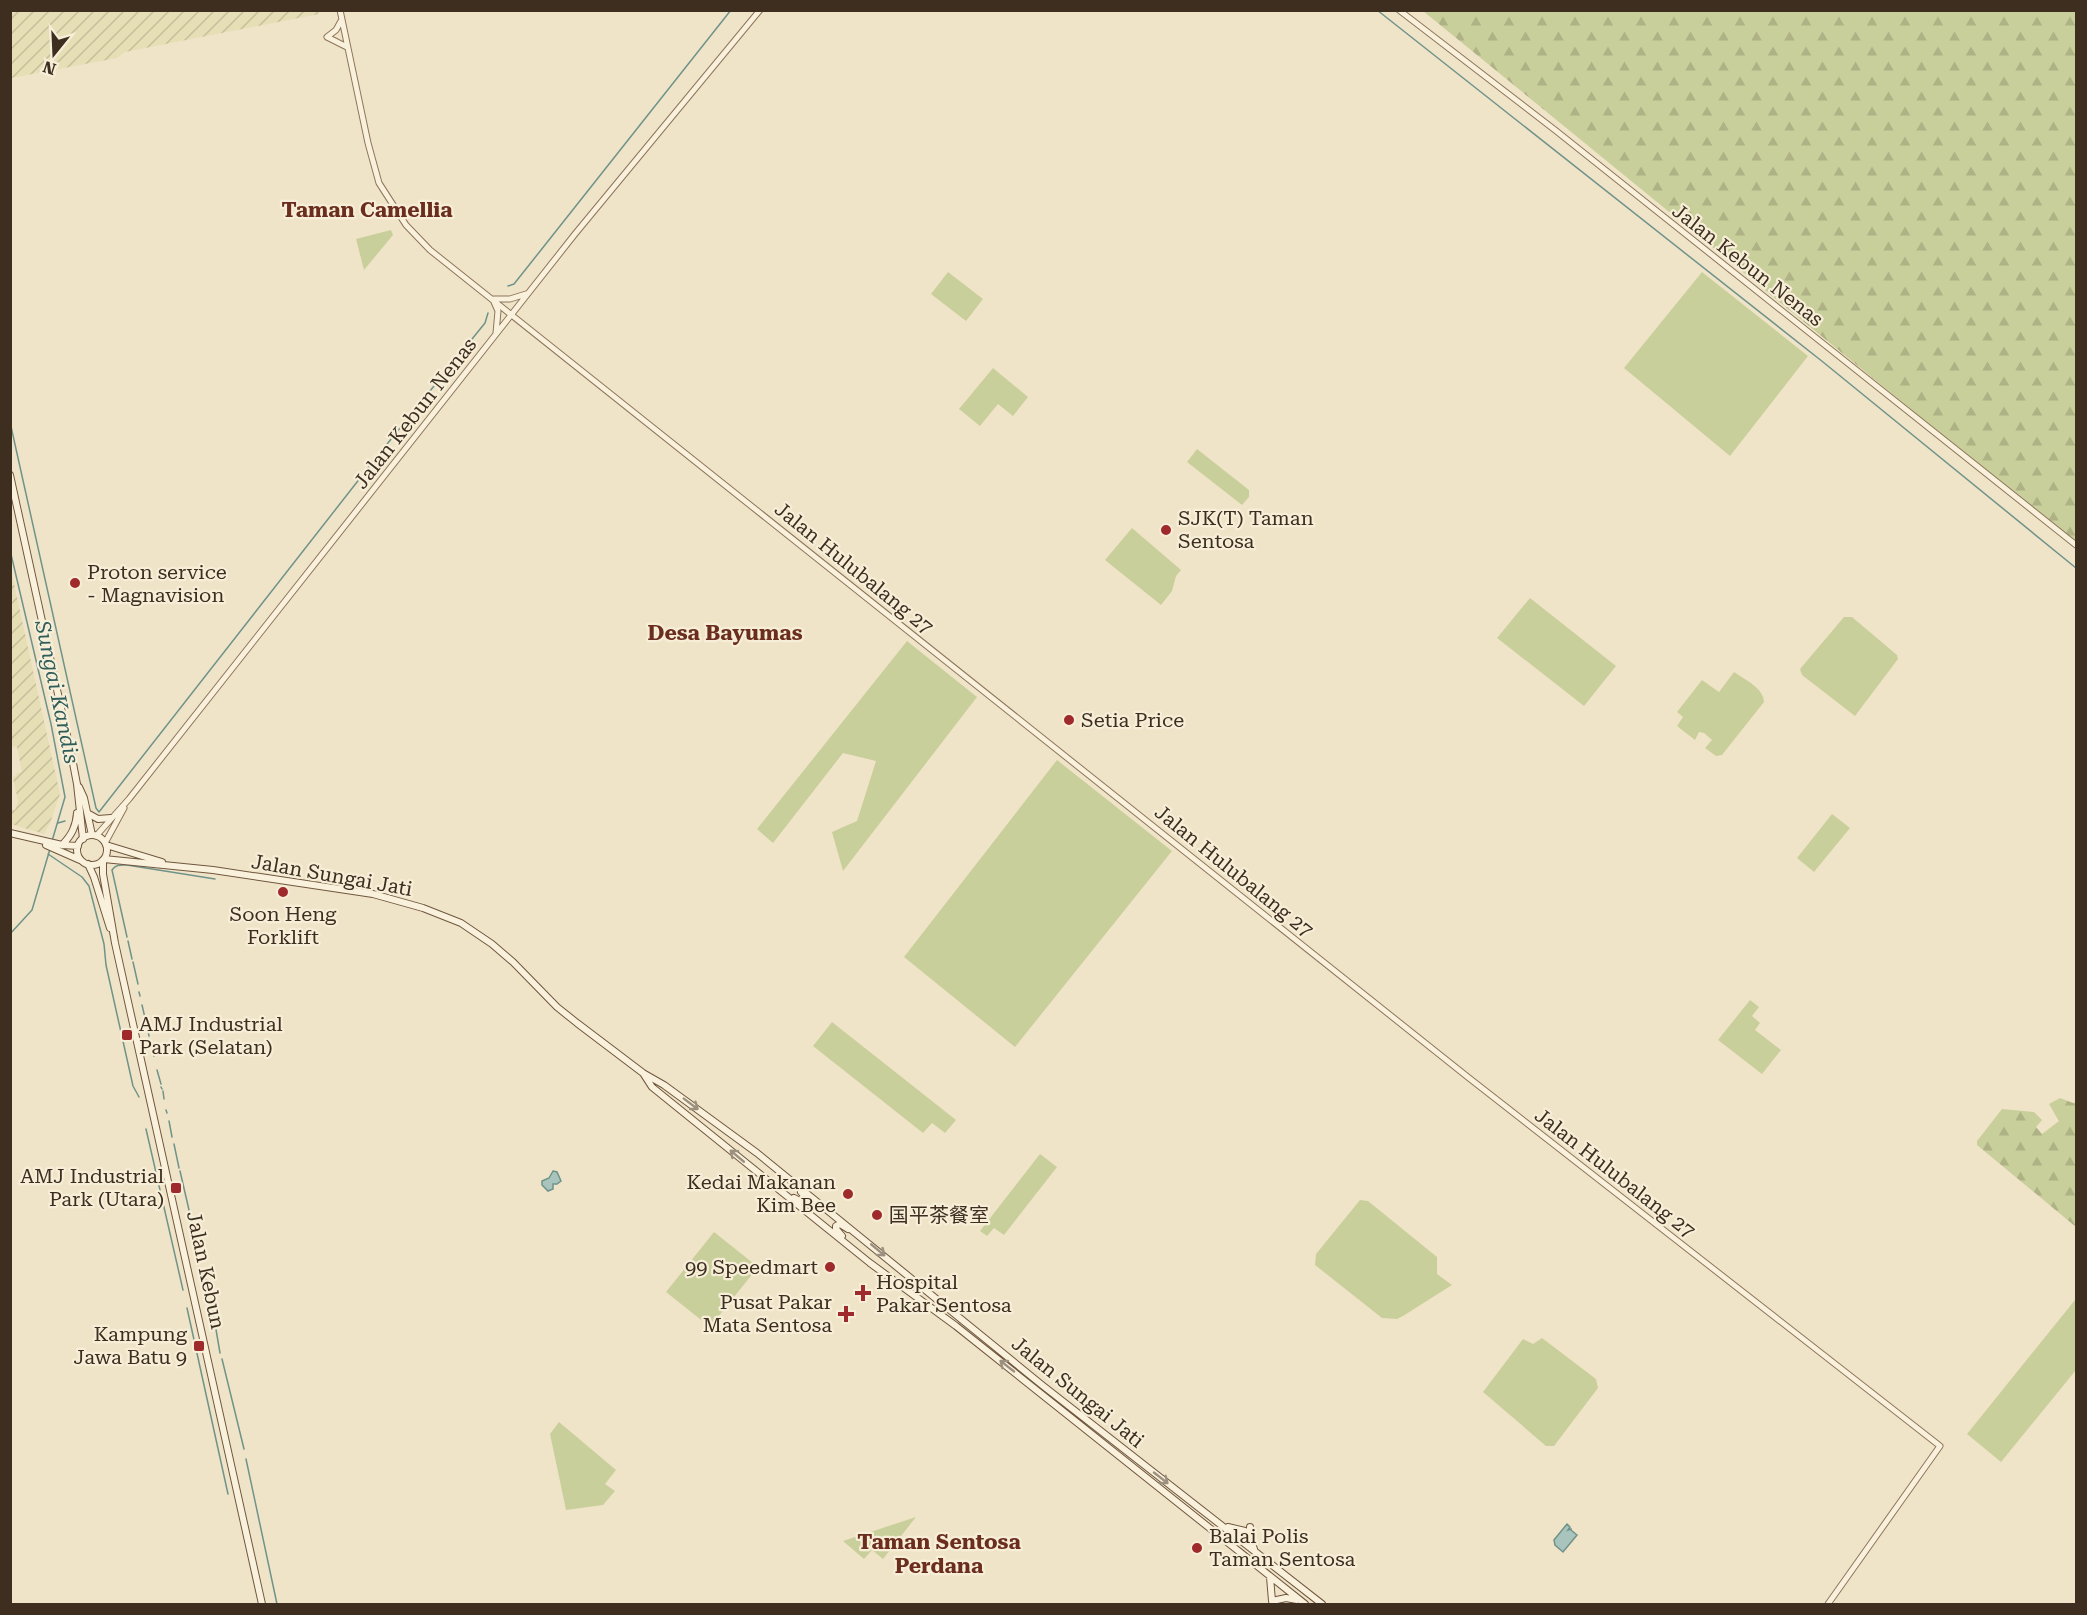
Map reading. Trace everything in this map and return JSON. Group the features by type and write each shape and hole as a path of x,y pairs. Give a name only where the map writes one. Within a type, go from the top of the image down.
{"main road":[{"path":"10,475 77,784 75,827 70,837 62,845"},
{"path":"77,784 84,798 94,836 106,844 174,866"},
{"path":"77,797 83,839"},
{"path":"88,814 98,819 111,818"},
{"path":"10,833 62,845 78,846"},
{"path":"81,860 78,846 83,839 94,836"},
{"path":"32,839 88,864 99,864 104,860 107,852 106,844"},
{"name":"Jalan Sungai Jati","path":"104,860 174,866 373,894 423,908 454,920 492,944 557,1007 784,1174 979,1334 1322,1605"},
{"name":"Jalan Kebun","path":"104,860 103,874 115,943 262,1605"},
{"name":"Jalan Kebun","path":"88,864 115,943"},
{"name":"Jalan Sungai Jati","path":"643,1072 652,1087 773,1185 854,1250 956,1326 1303,1603"},
{"path":"773,1185 802,1202 806,1201 806,1197 784,1174"},
{"path":"854,1250 836,1226 840,1224 863,1237"},
{"path":"1214,1520 1234,1530 1247,1529 1255,1551"},
{"path":"1270,1577 1272,1601 1286,1598 1303,1603"}],"street":[{"name":"Jalan Hulubalang 27","path":"340,10 379,183 406,225 423,243 1469,1078 1940,1446 1828,1605"},
{"name":"Jalan Kebun Nenas","path":"94,836 129,799 512,314 760,10"},
{"name":"Jalan Kebun Nenas","path":"1399,10 1555,130 2076,545"},
{"path":"342,20 336,30 327,37 348,47"},
{"path":"496,335 498,311 495,301 523,296 530,292"},
{"path":"106,844 129,799"}],"shaded area":[{"path":"11,11 318,11 319,14 125,52 117,58 11,78"},
{"path":"11,570 60,794 44,834 11,824 11,809 15,810 18,801 13,778 17,773 22,772 17,747 11,746"}],"green space":[{"path":"1423,11 2076,11 2076,544"},
{"path":"391,230 393,235 364,270 356,239"},
{"path":"948,272 983,299 966,321 931,294"},
{"path":"1702,272 1808,356 1730,456 1624,368"},
{"path":"993,368 1028,397 1013,416 998,404 980,426 959,409"},
{"path":"1197,449 1249,490 1249,497 1242,505 1187,462"},
{"path":"1132,528 1181,570 1176,576 1172,591 1161,605 1105,560"},
{"path":"1530,598 1616,666 1584,706 1497,638"},
{"path":"1844,617 1852,617 1897,655 1898,659 1855,716 1802,675 1800,669"},
{"path":"907,641 977,697 843,871 832,832 857,821 876,761 843,753 773,843 757,829"},
{"path":"1734,672 1761,692 1764,702 1722,755 1716,756 1705,748 1712,740 1704,733 1699,732 1695,740 1677,726 1683,717 1677,712 1702,680 1719,692"},
{"path":"1057,760 1172,851 1015,1047 904,957"},
{"path":"1832,814 1850,828 1814,872 1797,858"},
{"path":"1750,1000 1759,1007 1752,1016 1760,1023 1755,1030 1781,1050 1762,1074 1718,1040"},
{"path":"832,1022 956,1120 945,1133 932,1123 923,1133 813,1046"},
{"path":"2060,1098 2076,1102 2076,1227 1977,1145 1977,1141 2002,1109 2034,1112 2042,1120 2036,1127 2042,1134 2059,1121 2049,1104"},
{"path":"1040,1154 1057,1167 1004,1235 994,1228 987,1236 980,1231"},
{"path":"1360,1200 1368,1201 1437,1257 1437,1274 1452,1285 1397,1319 1382,1318 1315,1265 1316,1254"},
{"path":"714,1232 758,1267 710,1327 666,1292"},
{"path":"2075,1300 2076,1370 2001,1462 1967,1434"},
{"path":"1542,1338 1596,1379 1598,1388 1554,1446 1546,1446 1483,1392 1523,1339 1533,1344"},
{"path":"559,1422 616,1470 605,1484 615,1491 603,1505 566,1510 550,1434"},
{"path":"916,1517 883,1559 872,1550 864,1559 843,1541"}],"water":[{"path":"553,1171 557,1172 561,1181 553,1184 553,1189 548,1191 542,1185 542,1181 549,1178"},
{"path":"1567,1524 1570,1527 1568,1530 1571,1529 1577,1535 1563,1552 1555,1545 1554,1540"}],"waterway":[{"path":"508,286 514,284 731,10"},
{"path":"1377,10 1823,362 2076,568"},
{"path":"10,422 96,808 99,812 375,459 485,323 488,313"},
{"name":"Sungai Kandis","path":"10,550 51,724 65,797 52,841"},
{"name":"Sungai Kandis","path":"58,823 65,821"},
{"name":"Sungai Kandis","path":"10,934 32,910 50,849"},
{"path":"48,854 82,877 89,886 104,944 106,965 133,1086 139,1097"},
{"path":"127,937 112,870 115,867 127,865 215,879"},
{"path":"128,941 132,959"},
{"path":"133,962 138,984"},
{"path":"139,992 140,996"},
{"path":"142,1005 146,1022"},
{"path":"147,1025 149,1036"},
{"path":"150,1040 154,1056"},
{"path":"157,1070 161,1084"},
{"path":"163,1091 164,1099"},
{"path":"169,1121 172,1137"},
{"path":"146,1129 183,1290"},
{"path":"174,1144 179,1168"},
{"path":"180,1171 189,1210"},
{"path":"190,1214 193,1228"},
{"path":"205,1277 207,1286"},
{"path":"212,1306 220,1353"},
{"path":"187,1308 228,1494"},
{"path":"222,1359 244,1449"},
{"path":"246,1459 277,1604"}],"place":[{"name":"SJK(T) Taman Sentosa","path":"1166,530"},
{"name":"Proton service - Magnavision","path":"75,583"},
{"name":"Setia Price","path":"1069,720"},
{"name":"Soon Heng Forklift","path":"283,892"},
{"name":"AMJ Industrial Park (Selatan)","path":"127,1035"},
{"name":"AMJ Industrial Park (Utara)","path":"176,1188"},
{"name":"Kedai Makanan Kim Bee","path":"848,1194"},
{"name":"国平茶餐室","path":"877,1215"},
{"name":"99 Speedmart","path":"830,1267"},
{"name":"Hospital Pakar Sentosa","path":"863,1293"},
{"name":"Pusat Pakar Mata Sentosa","path":"846,1314"},
{"name":"Kampung Jawa Batu 9","path":"199,1346"},
{"name":"Balai Polis Taman Sentosa","path":"1197,1548"}],"district":[{"name":"Taman Camellia","path":"367,210"},
{"name":"Desa Bayumas","path":"725,633"},
{"name":"Taman Sentosa Perdana","path":"939,1554"}]}
